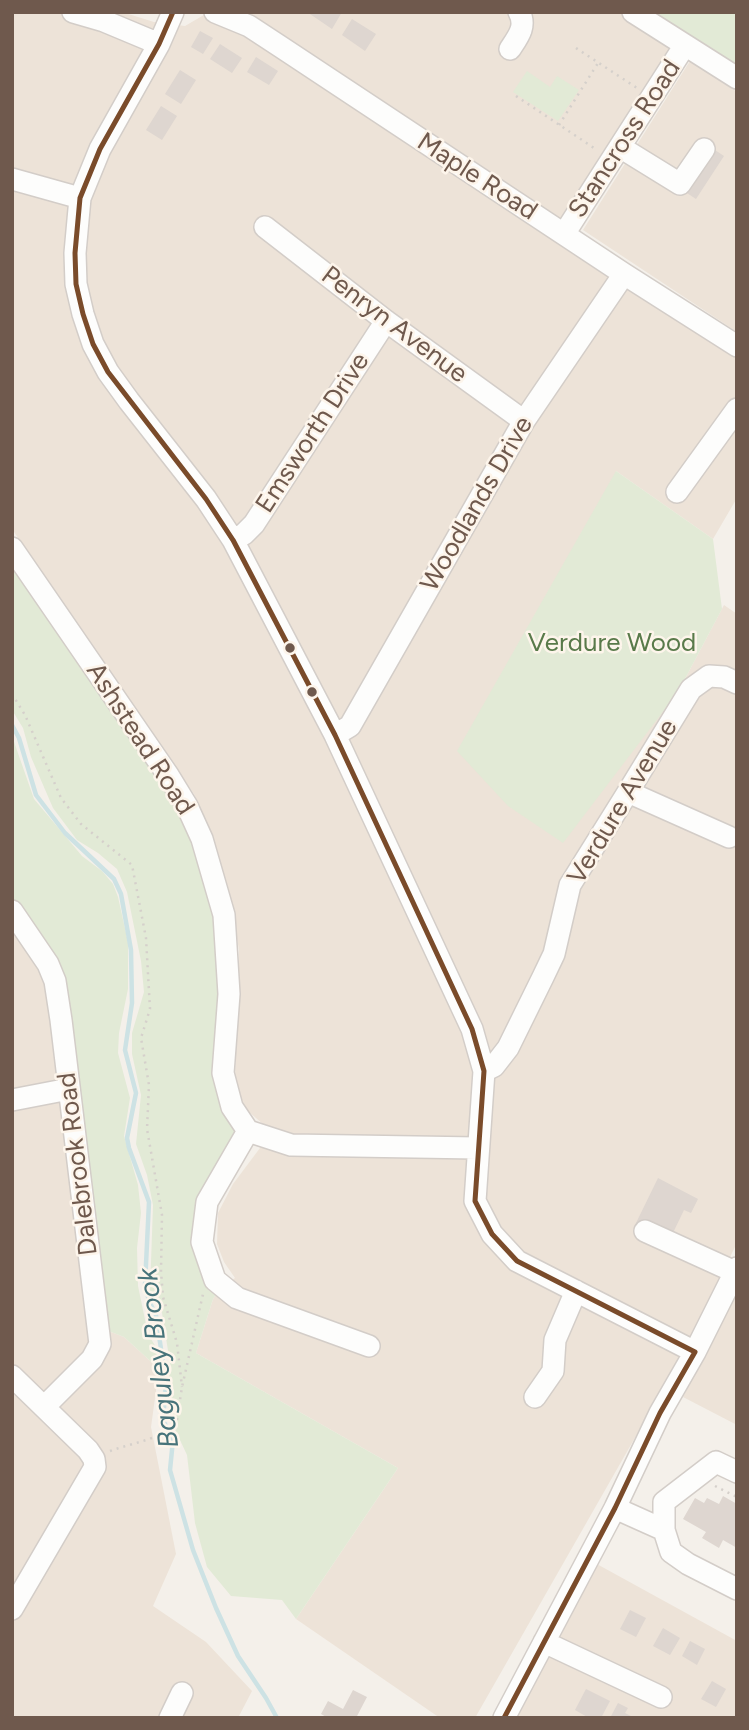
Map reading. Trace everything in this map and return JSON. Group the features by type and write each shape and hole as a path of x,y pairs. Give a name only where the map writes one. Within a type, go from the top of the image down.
{"street":[{"path":"73,12 104,21 159,44"},
{"path":"173,12 159,44 100,149 80,198 75,253 76,284 93,344 115,381 206,499 233,540 335,735 472,1029 484,1071 475,1201 492,1234 517,1261 695,1352"},
{"name":"Maple Road","path":"215,12 248,26 281,47 737,346"},
{"path":"510,49 520,35 522,18 519,12"},
{"path":"633,12 737,78"},
{"name":"Stancross Road","path":"564,234 685,45"},
{"path":"616,153 680,184 704,149"},
{"path":"12,179 80,198"},
{"name":"Penryn Avenue","path":"265,227 386,321 524,421"},
{"name":"Woodlands Drive","path":"335,735 350,726 524,421 624,274"},
{"name":"Emsworth Drive","path":"233,540 254,524 386,321"},
{"path":"677,492 737,409"},
{"name":"Ashstead Road","path":"12,548 168,775 187,806 202,839 224,915 229,994 223,1073 232,1107 248,1131"},
{"name":"Verdure Avenue","path":"484,1071 494,1066 508,1048 554,954 570,885 691,689 709,677 724,677 737,683"},
{"path":"628,792 729,837"},
{"name":"Dalebrook Road","path":"12,911 48,964 55,981 100,1344 92,1359 44,1407"},
{"path":"12,1100 69,1089"},
{"path":"369,1346 237,1298 215,1280 202,1242 207,1202 248,1131 292,1145 477,1148"},
{"path":"504,1718 736,1270 645,1231"},
{"path":"535,1397 553,1371 555,1340 576,1291"},
{"path":"12,1376 88,1450 94,1459 95,1467 16,1596"},
{"path":"737,1472 716,1462 664,1502 664,1530 671,1552 688,1564 737,1589"},
{"path":"615,1508 664,1530"},
{"path":"544,1642 661,1698"},
{"path":"170,1718 182,1693"}],"path":[{"path":"576,48 651,98"},
{"path":"559,125 597,63"},
{"path":"516,96 559,125 616,153"},
{"path":"12,694 25,715 61,798 81,824 132,865 146,937 150,1009 141,1038 149,1085 147,1129 162,1215 163,1297 177,1343 182,1387"},
{"path":"94,1459 162,1434 176,1426 204,1291 215,1280"},
{"path":"712,1485 737,1497"}],"shaded area":[{"path":"12,12 122,12 154,22 185,26 209,12 737,358 737,498 713,539 616,471 678,692 724,605 737,614 737,1243 673,1371 475,1718 440,1718 296,1619 398,1468 196,1353 213,1299 219,1290 235,1278 224,1262 217,1244 218,1213 233,1184 272,1132 248,1111 239,1094 235,1076 239,950 228,887 208,825 194,794 12,529"},
{"path":"247,12 619,12 675,51 561,221"},
{"path":"690,61 737,92 737,332 583,230"},
{"path":"12,929 45,979 65,1125 106,1330 124,1337 159,1369 151,1427 176,1554 153,1606 206,1642 252,1691 238,1718 12,1718"},
{"path":"737,1291 737,1425 683,1397"},
{"path":"595,1563 737,1641 737,1718 505,1718"}],"green space":[{"path":"649,12 737,12 737,70"},
{"path":"527,71 550,87 557,76 579,90 558,121 513,92"},
{"name":"Verdure Wood","path":"616,471 713,539 722,609 678,692 563,843 508,806 457,751"},
{"path":"12,560 182,813 201,863 217,924 220,987 242,1132 200,1206 219,1290 213,1299 196,1353 398,1468 296,1619 282,1600 231,1596 207,1567 195,1523 187,1455 173,1425 167,1402 170,1363 162,1313 150,1291 153,1205 147,1175 136,1144 141,1095 132,1054 132,1033 144,992 141,961 127,892 117,869 77,840 53,808 31,757 23,728 12,710"},
{"path":"12,736 34,799 82,856 102,871 113,884 118,897 128,942 128,989 118,1053 130,1098 124,1136 138,1185 141,1213 137,1248 138,1286 148,1334 162,1357 159,1369 124,1337 106,1330 61,974 12,901"}],"building":[{"path":"307,12 342,12 332,29"},
{"path":"352,19 376,34 365,51 342,35"},
{"path":"200,31 213,38 203,54 191,47"},
{"path":"220,44 242,58 232,73 210,59"},
{"path":"256,57 278,71 269,85 247,72"},
{"path":"180,70 196,80 181,104 165,94"},
{"path":"161,106 177,116 162,140 146,130"},
{"path":"715,150 724,156 696,199 687,193"},
{"path":"658,1178 698,1199 691,1213 684,1210 670,1239 636,1223"},
{"path":"723,1496 737,1504 737,1548 723,1540 719,1548 702,1538 706,1532 683,1519 695,1498 704,1503 707,1498 719,1504"},
{"path":"630,1610 646,1618 636,1637 620,1629"},
{"path":"663,1628 680,1638 670,1655 653,1646"},
{"path":"690,1641 705,1649 697,1665 682,1656"},
{"path":"712,1681 726,1689 716,1707 701,1699"},
{"path":"586,1689 610,1701 601,1718 589,1718 575,1710"},
{"path":"353,1690 367,1697 356,1718 328,1718 321,1714 328,1701 343,1709"},
{"path":"618,1703 628,1708 625,1713 635,1718 610,1718"}],"waterway":[{"name":"Baguley Brook","path":"12,725 19,738 36,795 65,833 114,879 121,894 131,950 132,1003 125,1050 136,1093 127,1138 149,1202 145,1285 156,1315 166,1383 163,1420 173,1440 170,1470 193,1550 216,1608 238,1656 277,1718"}],"transit line":[{"path":"173,12 159,44 100,149 80,198 75,253 76,284 93,344 108,372 206,499 233,540 335,735 472,1029 484,1071 475,1201 492,1234 517,1261 695,1352"},
{"path":"504,1718 615,1508 660,1413 695,1352"}]}
